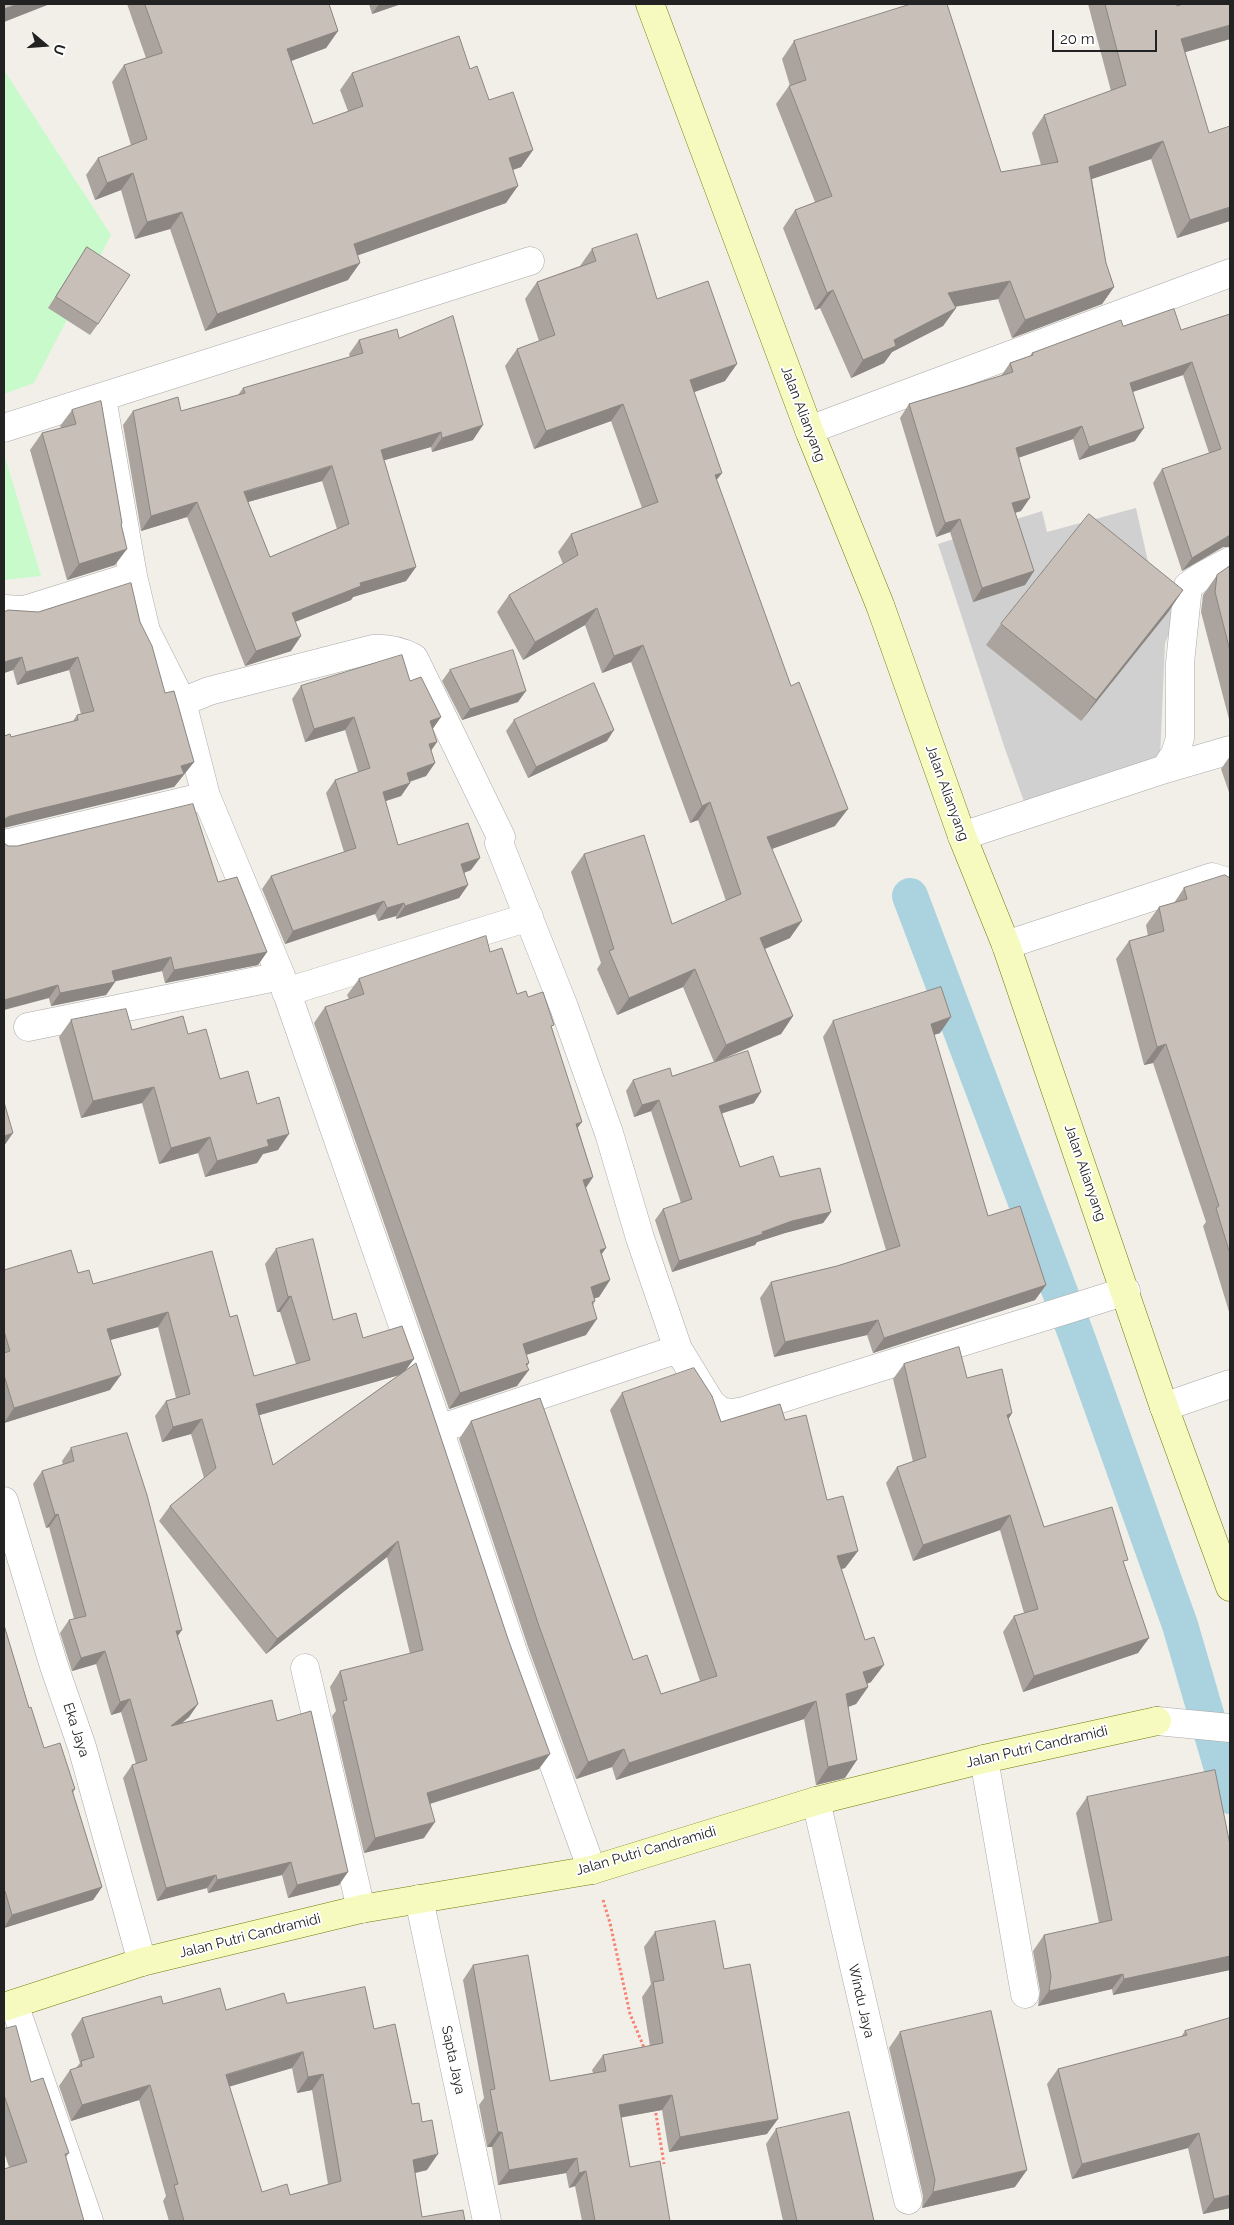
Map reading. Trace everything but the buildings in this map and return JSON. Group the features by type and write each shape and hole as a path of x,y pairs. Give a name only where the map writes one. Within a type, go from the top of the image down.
{"street":[{"name":"Jalan Alianyang","path":"650,4 809,430 880,605 962,836 1006,945 1114,1295 1164,1407 1230,1587"},
{"path":"4,428 530,261"},
{"path":"809,430 1230,273"},
{"path":"102,398 133,576 146,631 182,702 206,796 284,984 512,1649 592,1870"},
{"path":"1166,769 1175,754 1180,738 1180,663 1188,586 1202,576 1230,562"},
{"path":"4,609 24,610 133,576"},
{"path":"182,702 209,691 373,649 386,648 414,658 501,837 499,843 529,917 609,1133 640,1238 678,1349 711,1402 720,1411 731,1413 1048,1317 1114,1295"},
{"path":"962,836 1230,750"},
{"path":"4,844 206,796"},
{"path":"1006,945 1212,877 1225,881 1230,887"},
{"path":"28,1027 284,984 529,917"},
{"path":"438,1429 678,1349"},
{"path":"1164,1407 1230,1384"},
{"name":"Eka Jaya","path":"4,1501 54,1666 82,1747 142,1962"},
{"path":"305,1668 360,1909"},
{"name":"Jalan Putri Candramidi","path":"9,2005 142,1962 360,1909 592,1870 816,1801 984,1759 1157,1721 1230,1728"},
{"path":"984,1759 1025,1994"},
{"name":"Windu Jaya","path":"816,1801 908,2200"},
{"name":"Sapta Jaya","path":"419,1899 486,2221"},
{"path":"9,2005 89,2221"}],"path":[{"path":"592,1870 610,1923 630,2014 647,2054"},
{"path":"654,2100 664,2164"}],"shaded area":[{"path":"1136,508 1151,575 1187,596 1165,643 1160,758 1025,804 1005,749 938,544 1042,511 1047,532"}],"green space":[{"path":"4,70 111,235 34,383 4,394"},
{"path":"5,457 41,576 4,580"}],"waterway":[{"path":"910,896 1077,1337 1180,1625 1230,1796"}]}
